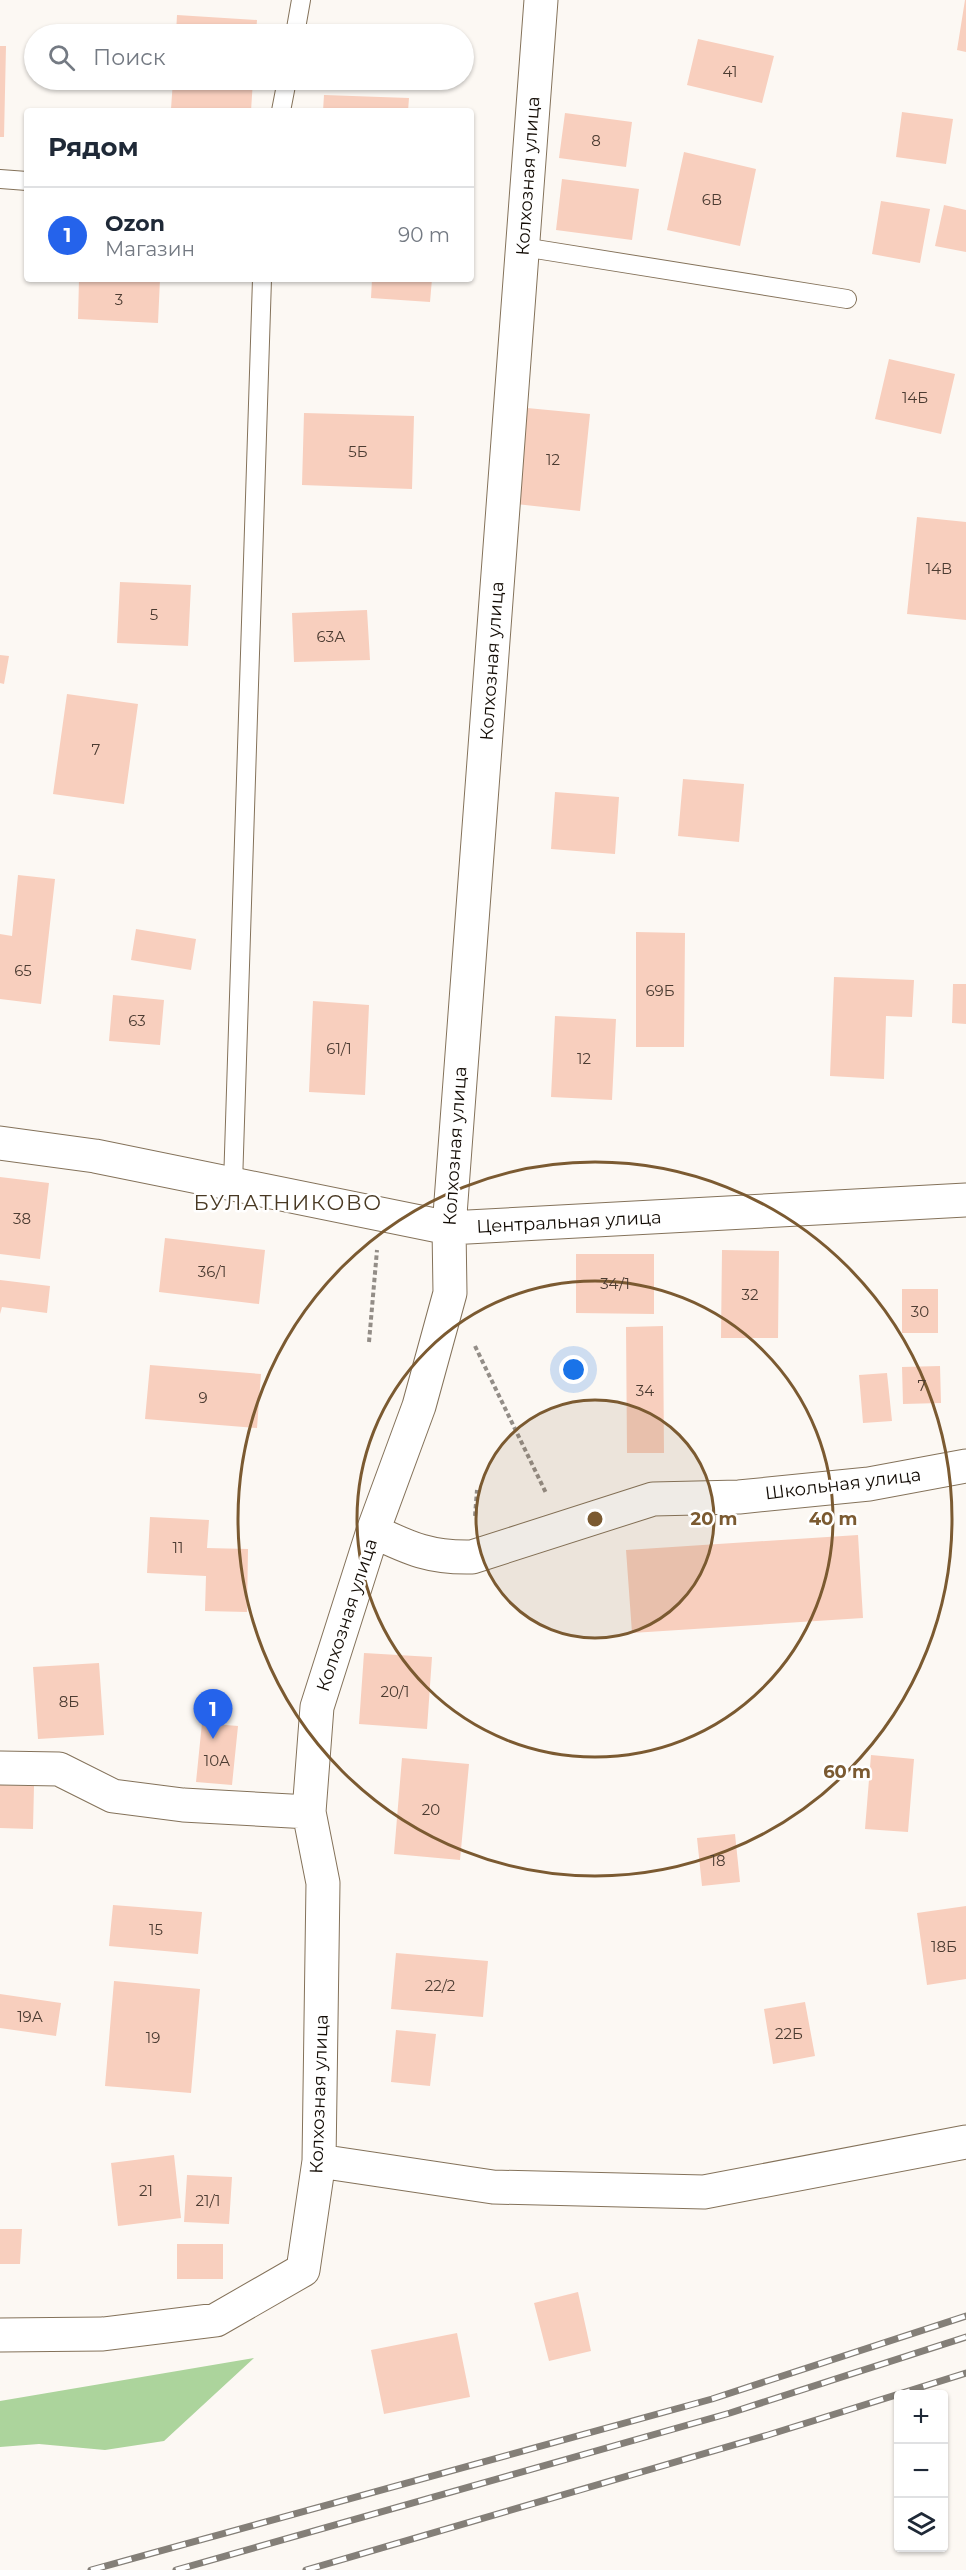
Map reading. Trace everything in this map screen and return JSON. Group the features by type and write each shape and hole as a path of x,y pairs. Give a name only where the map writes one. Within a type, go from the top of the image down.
{"street":[{"name":"Колхозная улица","path":"0,2335 103,2334 216,2320 303,2270 320,2161 323,1883 309,1812 317,1707 373,1531 419,1406 450,1293 449,1228 541,0"},
{"name":"Центральная улица","path":"0,1143 96,1156 449,1228 966,1200"},
{"name":"Школьная улица","path":"373,1531 412,1551 452,1557 472,1557 653,1499 739,1497 869,1484 966,1466"},
{"path":"0,1768 59,1769 113,1797 183,1805 309,1812"},
{"path":"320,2161 493,2187 704,2192 966,2142"}],"lane":[{"path":"297,24 301,0"},
{"path":"282,108 285,90"},
{"path":"0,179 24,181"},
{"path":"523,246 847,299"},
{"path":"233,1184 262,282"}],"path":[{"path":"369,1342 380,1214"},
{"path":"474,1343 563,1528"}],"green space":[{"path":"254,2358 164,2441 105,2450 39,2444 0,2447 0,2401"}],"building":[{"path":"966,0 966,52 957,50"},
{"path":"177,15 257,20 257,24 177,24"},
{"path":"698,39 774,56 762,103 687,85"},
{"path":"0,46 6,46 4,137 0,137"},
{"path":"172,90 252,90 251,108 171,108"},
{"path":"324,95 409,98 408,108 323,108"},
{"path":"902,112 953,119 946,164 896,157"},
{"path":"565,113 632,122 626,167 559,158"},
{"path":"684,152 756,169 740,246 667,230"},
{"path":"562,179 639,189 632,240 556,230"},
{"path":"881,201 930,209 920,263 872,254"},
{"path":"944,205 966,210 966,252 935,246"},
{"path":"79,282 160,282 158,323 78,319"},
{"path":"372,282 432,282 430,302 371,298"},
{"path":"889,359 955,374 941,434 875,419"},
{"path":"527,408 590,414 580,511 516,504"},
{"path":"304,413 414,416 412,489 302,485"},
{"path":"917,517 966,522 966,620 907,614"},
{"path":"120,582 191,585 188,646 117,643"},
{"path":"367,610 370,660 294,662 292,613"},
{"path":"0,655 9,656 4,684 0,683"},
{"path":"67,694 138,704 124,804 53,794"},
{"path":"683,779 744,784 739,842 678,836"},
{"path":"555,792 619,797 615,854 551,849"},
{"path":"18,875 55,879 41,1004 0,999 0,934 12,936"},
{"path":"136,929 196,939 191,970 131,960"},
{"path":"636,932 685,933 684,1047 636,1047"},
{"path":"834,977 914,980 912,1017 886,1016 884,1079 830,1076"},
{"path":"953,984 966,984 966,1024 952,1023"},
{"path":"113,995 164,1000 160,1045 109,1041"},
{"path":"313,1001 369,1005 365,1095 309,1092"},
{"path":"555,1016 616,1019 612,1100 551,1097"},
{"path":"0,1177 49,1183 40,1259 0,1254"},
{"path":"165,1238 265,1250 259,1304 159,1292"},
{"path":"722,1250 779,1251 778,1338 721,1338"},
{"path":"576,1254 654,1254 654,1314 576,1313"},
{"path":"0,1280 50,1286 47,1313 2,1307 0,1314"},
{"path":"902,1289 938,1289 938,1333 902,1333"},
{"path":"663,1326 664,1453 627,1453 626,1327"},
{"path":"150,1365 261,1374 257,1428 145,1419"},
{"path":"940,1366 941,1403 903,1404 902,1367"},
{"path":"887,1373 892,1421 863,1423 859,1375"},
{"path":"150,1517 209,1520 207,1548 248,1549 247,1612 205,1611 206,1576 147,1573"},
{"path":"858,1535 863,1618 632,1633 626,1550"},
{"path":"364,1653 432,1657 427,1729 359,1724"},
{"path":"99,1663 104,1735 38,1739 33,1667"},
{"path":"202,1723 238,1726 232,1785 196,1782"},
{"path":"871,1755 914,1759 908,1832 865,1829"},
{"path":"402,1758 469,1764 460,1860 394,1854"},
{"path":"0,1785 34,1786 33,1829 0,1828"},
{"path":"735,1834 740,1882 702,1886 697,1838"},
{"path":"113,1905 202,1912 198,1954 109,1946"},
{"path":"966,1906 966,1979 927,1985 917,1913"},
{"path":"396,1953 488,1961 483,2017 391,2009"},
{"path":"114,1981 200,1989 191,2093 105,2086"},
{"path":"0,1994 61,2003 56,2036 0,2028"},
{"path":"805,2002 815,2056 773,2064 764,2009"},
{"path":"396,2030 436,2034 430,2086 391,2082"},
{"path":"174,2155 181,2218 118,2226 111,2163"},
{"path":"187,2175 232,2177 229,2224 184,2222"},
{"path":"0,2229 22,2229 20,2264 0,2264"},
{"path":"177,2244 223,2244 223,2279 177,2279"},
{"path":"578,2292 591,2351 549,2361 534,2303"},
{"path":"457,2333 470,2397 384,2414 371,2350"}],"railway":[{"path":"91,2570 712,2399 966,2316"},
{"path":"176,2570 730,2413 966,2337"},
{"path":"306,2570 768,2435 966,2373"}],"place":[{"name":"Ozon","path":"213,1739"}],"district":[{"name":"БУЛАТНИКОВО","path":"288,1202"}]}
